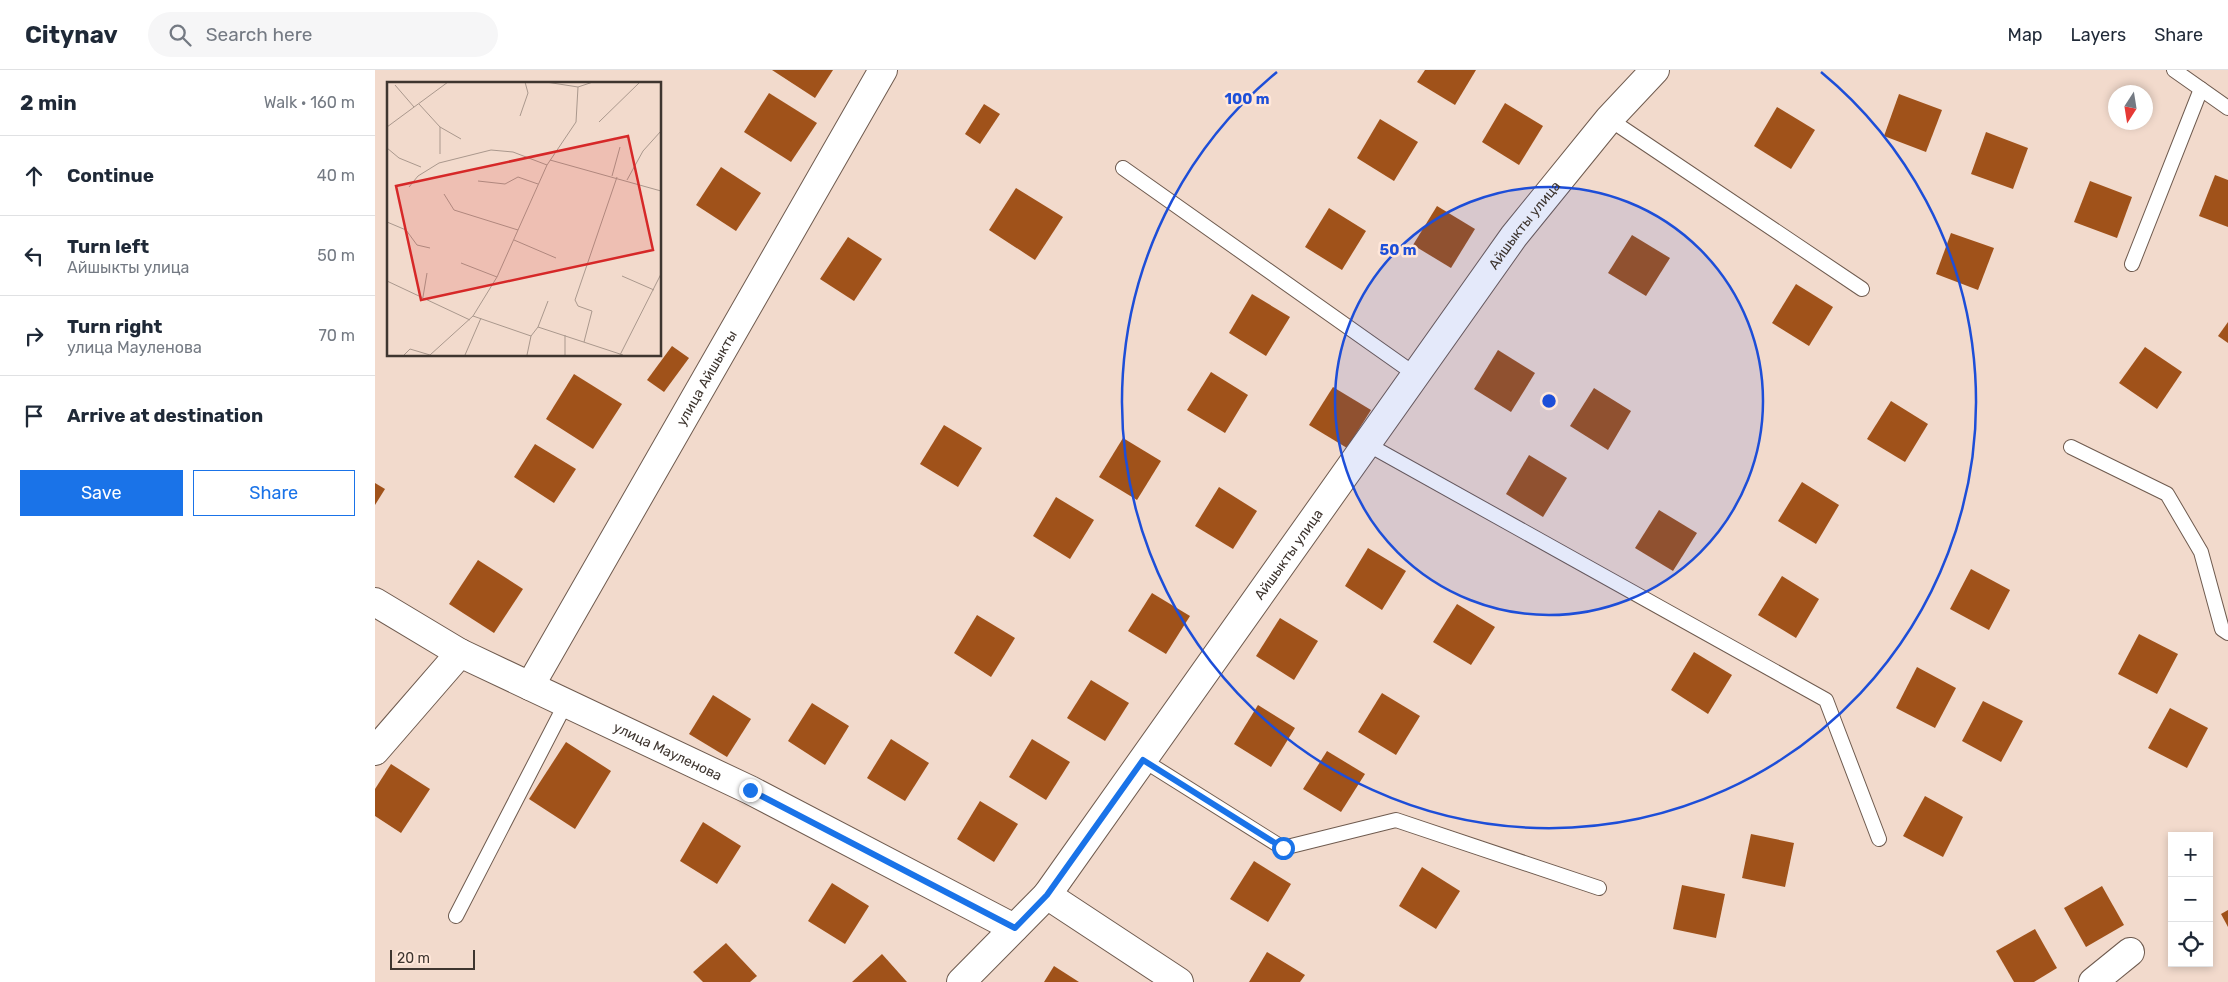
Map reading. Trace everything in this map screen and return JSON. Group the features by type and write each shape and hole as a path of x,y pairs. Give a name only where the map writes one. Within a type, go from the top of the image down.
{"street":[{"name":"улица Айшыкты","path":"529,686 883,70"},
{"name":"Айшыкты улица","path":"961,982 1047,895 1514,236 1609,119 1655,70"},
{"name":"улица Мауленова","path":"375,602 460,653 750,790 1015,928"},
{"path":"375,750 460,653"},
{"path":"1047,895 1179,982"},
{"path":"2093,982 2130,952"}],"lane":[{"path":"2173,70 2228,108"},
{"path":"2132,264 2201,89"},
{"path":"1609,119 1862,289"},
{"path":"1123,168 1415,375"},
{"path":"1367,444 1826,700 1879,839"},
{"path":"2071,447 2167,494 2201,552 2222,629 2228,633"},
{"path":"456,916 565,703"},
{"path":"1143,760 1283,848 1396,820 1599,888"}],"building":[{"path":"772,70 833,70 815,98"},
{"path":"1425,70 1476,70 1455,105 1417,82"},
{"path":"769,93 817,123 791,162 744,132"},
{"path":"1899,94 1942,110 1926,152 1884,136"},
{"path":"1505,103 1543,126 1519,165 1482,142"},
{"path":"984,104 1000,114 980,144 965,134"},
{"path":"1777,107 1815,130 1791,169 1754,146"},
{"path":"1380,119 1418,142 1394,181 1357,158"},
{"path":"1986,132 2028,148 2013,189 1971,174"},
{"path":"721,167 761,193 736,231 696,205"},
{"path":"2215,175 2228,180 2228,227 2199,216"},
{"path":"2090,181 2132,197 2117,238 2074,222"},
{"path":"1016,188 1063,217 1035,260 989,230"},
{"path":"1437,206 1475,229 1451,268 1413,245"},
{"path":"1329,208 1366,231 1342,270 1305,247"},
{"path":"1951,233 1994,248 1978,290 1936,274"},
{"path":"1632,235 1670,258 1646,296 1608,273"},
{"path":"848,237 882,259 854,301 820,279"},
{"path":"1796,284 1833,307 1809,346 1772,323"},
{"path":"1252,294 1290,317 1266,356 1229,333"},
{"path":"2228,322 2228,343 2218,336"},
{"path":"672,346 689,358 664,392 647,380"},
{"path":"2145,347 2182,372 2157,409 2119,383"},
{"path":"1498,350 1535,373 1511,412 1474,389"},
{"path":"1211,372 1248,395 1225,433 1187,410"},
{"path":"574,374 622,404 593,449 546,419"},
{"path":"1333,387 1371,410 1347,448 1309,425"},
{"path":"1594,388 1631,411 1608,450 1570,426"},
{"path":"1891,401 1928,424 1905,462 1867,439"},
{"path":"944,425 982,448 958,487 920,464"},
{"path":"1123,438 1161,461 1137,500 1099,477"},
{"path":"535,444 576,469 554,503 514,477"},
{"path":"1529,455 1567,478 1543,517 1506,494"},
{"path":"1802,482 1839,505 1816,544 1778,521"},
{"path":"375,483 385,489 375,505"},
{"path":"1219,487 1257,511 1233,549 1195,526"},
{"path":"1056,497 1094,520 1070,559 1033,536"},
{"path":"1659,510 1697,533 1673,571 1635,548"},
{"path":"1368,548 1406,571 1382,610 1345,586"},
{"path":"478,560 523,589 494,633 449,604"},
{"path":"1971,569 2010,590 1989,630 1950,609"},
{"path":"1782,576 1819,599 1796,638 1758,615"},
{"path":"1152,593 1190,616 1166,654 1128,631"},
{"path":"1457,604 1495,627 1471,665 1433,642"},
{"path":"977,615 1015,638 991,677 954,653"},
{"path":"1280,618 1318,641 1294,680 1256,656"},
{"path":"2139,634 2178,654 2157,694 2118,674"},
{"path":"1694,652 1732,675 1708,714 1671,690"},
{"path":"1917,667 1956,688 1935,728 1896,708"},
{"path":"1091,680 1129,703 1105,741 1067,718"},
{"path":"1382,693 1420,716 1396,755 1358,732"},
{"path":"713,695 751,719 727,757 689,734"},
{"path":"1983,701 2023,721 2001,762 1962,741"},
{"path":"812,703 849,726 825,765 788,741"},
{"path":"1258,705 1295,728 1271,767 1234,744"},
{"path":"2170,708 2208,728 2187,768 2148,748"},
{"path":"891,739 929,763 905,801 867,778"},
{"path":"1032,739 1070,762 1046,800 1009,777"},
{"path":"566,742 611,771 575,829 529,799"},
{"path":"1327,751 1365,774 1341,812 1303,789"},
{"path":"391,764 430,789 401,833 375,816 375,789"},
{"path":"1925,796 1963,817 1943,857 1903,836"},
{"path":"980,801 1018,824 994,862 957,839"},
{"path":"703,822 741,846 717,884 680,861"},
{"path":"1751,834 1794,843 1785,887 1742,878"},
{"path":"1254,861 1291,884 1268,922 1230,899"},
{"path":"1422,867 1460,891 1436,929 1399,906"},
{"path":"832,883 869,906 845,944 808,921"},
{"path":"1682,885 1725,894 1716,938 1673,929"},
{"path":"2102,886 2124,925 2086,947 2064,908"},
{"path":"2228,910 2228,927 2221,914"},
{"path":"2035,929 2057,968 2034,982 2014,982 1996,951"},
{"path":"726,943 757,976 750,982 703,982 693,972"},
{"path":"1267,952 1305,975 1300,982 1249,982"},
{"path":"882,954 907,982 852,982"},
{"path":"1054,966 1079,982 1044,982"}],"route":[{"path":"750,790 1015,928 1047,895 1143,760 1283,848"}]}
